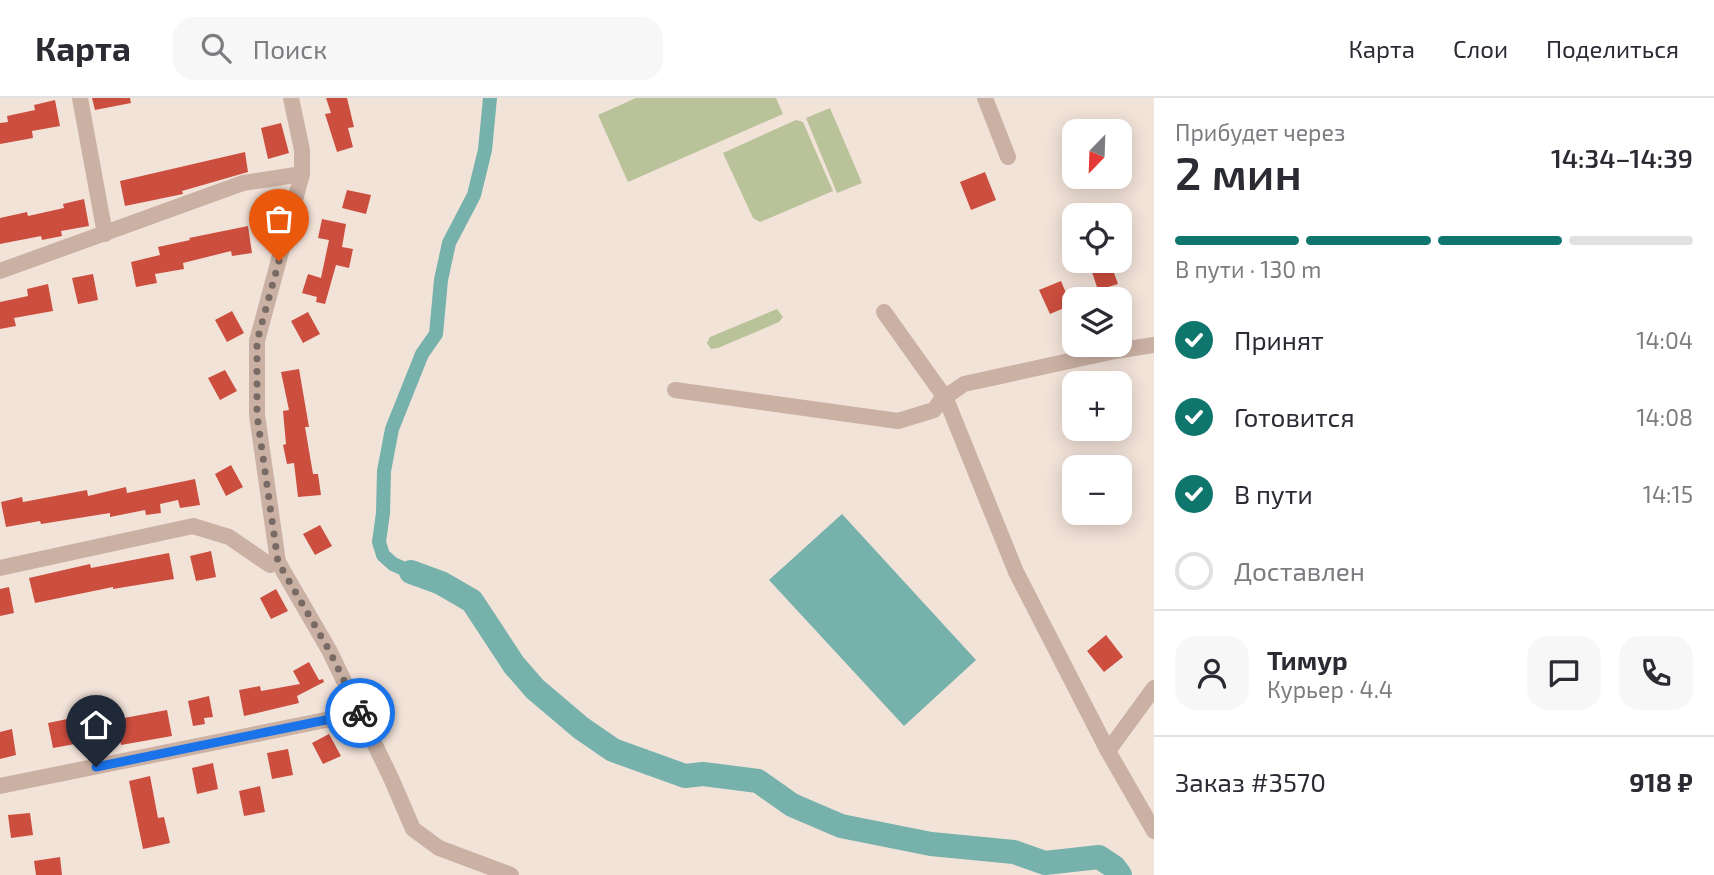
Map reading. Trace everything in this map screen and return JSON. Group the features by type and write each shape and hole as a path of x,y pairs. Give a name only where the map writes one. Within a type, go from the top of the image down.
{"street":[{"path":"79,98 105,234"},
{"path":"291,98 302,150 302,174 257,341 257,415 278,562 329,650 413,830 439,848 511,875"},
{"path":"985,98 1008,157"},
{"path":"0,271 243,183 302,174"},
{"path":"884,312 946,398 1016,572 1108,751 1154,831"},
{"path":"675,390 898,421 934,410 941,400 964,384 1154,345"},
{"path":"0,568 193,526 229,537 270,565 278,562"},
{"path":"1108,751 1154,688"},
{"path":"0,786 360,713"}],"green space":[{"path":"636,98 776,98 783,114 628,182 598,115"},
{"path":"830,108 862,183 837,193 806,118"},
{"path":"796,120 803,122 833,191 760,222 753,218 723,153"},
{"path":"777,309 783,317 779,322 718,348 711,349 707,343 710,337"}],"water":[{"path":"842,514 976,660 904,726 769,580"}],"building":[{"path":"92,98 130,98 131,103 95,110"},
{"path":"326,98 347,98 354,127 348,128 353,147 337,152 325,114 331,113"},
{"path":"55,100 60,126 32,131 33,138 0,144 0,123 8,122 7,116 35,110 34,105"},
{"path":"281,123 289,153 268,159 261,128"},
{"path":"245,152 248,172 182,191 183,194 125,206 120,181"},
{"path":"985,172 996,200 971,210 960,182"},
{"path":"347,190 371,195 366,214 342,208"},
{"path":"84,199 89,226 61,231 62,236 42,240 41,236 0,244 0,218 27,212 28,216 64,208 63,204"},
{"path":"322,219 346,224 342,247 353,249 349,268 336,265 325,304 316,302 317,297 302,293 308,274 321,278 329,240 318,238"},
{"path":"248,226 252,253 232,256 231,251 183,263 184,269 155,274 157,283 136,287 131,262 160,255 158,247"},
{"path":"1092,273 1114,273 1118,284 1097,287"},
{"path":"93,274 98,300 78,304 72,278"},
{"path":"1061,281 1064,287 1062,309 1050,314 1039,290"},
{"path":"48,284 53,311 14,318 16,326 0,329 0,302 28,296 27,289"},
{"path":"232,311 244,333 227,342 215,320"},
{"path":"308,312 320,334 303,343 291,321"},
{"path":"299,369 309,427 305,427 313,474 318,474 321,495 298,497 294,463 287,464 283,445 286,444 283,411 289,410 281,372"},
{"path":"225,370 237,391 220,400 208,378"},
{"path":"231,465 243,487 226,496 215,474"},
{"path":"195,479 200,505 180,508 178,500 160,504 161,513 146,515 145,510 110,517 110,513 6,527 1,502 22,497 23,502 87,490 88,496 126,487 127,493"},
{"path":"320,525 332,546 315,555 303,534"},
{"path":"211,551 216,577 196,581 190,556"},
{"path":"169,553 174,579 113,587 35,603 29,578 90,564 91,568"},
{"path":"9,587 14,613 0,616 0,589"},
{"path":"276,589 288,611 271,619 260,598"},
{"path":"1106,635 1123,657 1104,672 1087,651"},
{"path":"309,662 319,680 323,679 324,682 297,696 299,703 244,716 239,690 260,686 261,691 300,684 293,671"},
{"path":"209,696 213,717 204,718 205,724 193,726 188,701"},
{"path":"167,710 172,736 121,745 119,736 53,748 48,723 106,711 108,721"},
{"path":"12,729 16,755 0,759 0,732"},
{"path":"329,734 341,756 323,764 312,743"},
{"path":"288,749 293,775 272,779 267,753"},
{"path":"213,763 218,789 197,794 192,768"},
{"path":"150,776 158,818 164,817 170,843 143,849 129,781"},
{"path":"260,786 265,812 244,816 239,791"},
{"path":"30,813 33,835 11,838 8,815"},
{"path":"60,857 62,875 36,875 34,861"}],"waterway":[{"path":"411,572 393,564 383,555 379,542 384,471 392,429 422,354 436,334 441,280 449,243 474,195 485,150 490,98"},
{"path":"411,572 441,583 472,601 514,665 535,689 581,728 613,750 685,776 703,774 758,781 792,805 841,826 931,844 1014,852 1045,863 1099,857 1114,867 1120,875"}],"way so far":[{"path":"279,261 257,341 257,415 278,562 329,650 360,713"}],"route":[{"path":"96,767 360,713"}]}
